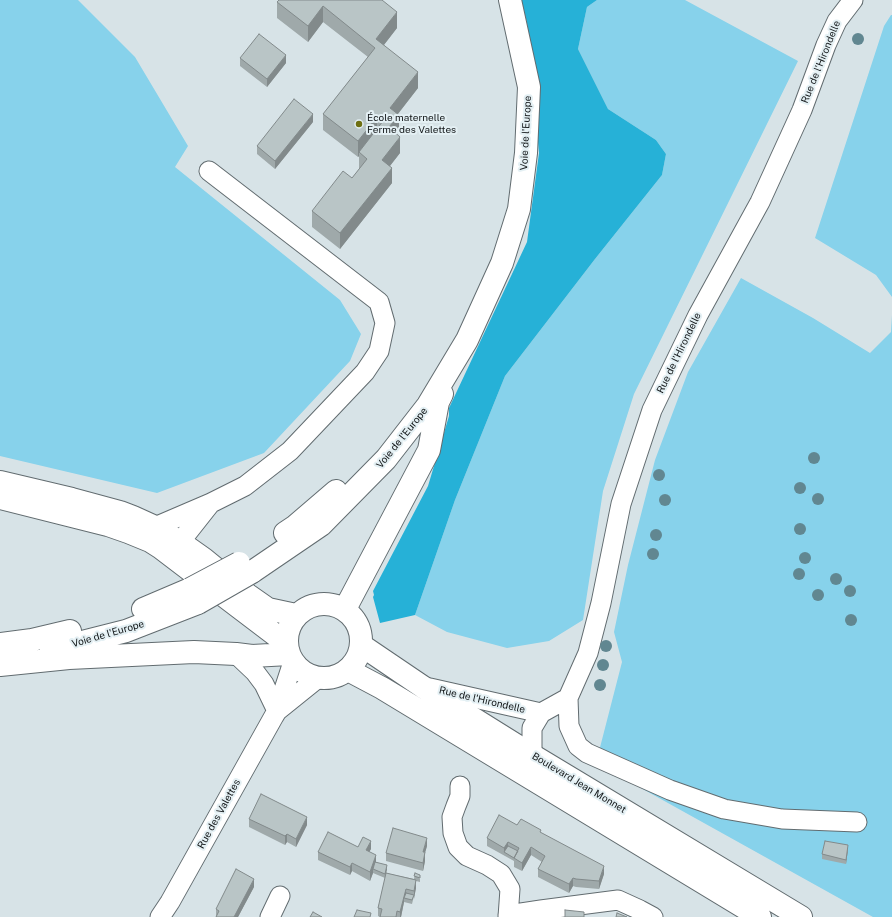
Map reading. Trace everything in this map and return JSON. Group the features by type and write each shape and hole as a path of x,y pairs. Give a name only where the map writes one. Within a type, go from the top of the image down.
{"main road":[{"name":"Voie de l'Europe","path":"246,567 330,496 382,443 424,387 467,311 494,248 507,202 515,146 516,95 510,50 497,0"},
{"name":"Voie de l'Europe","path":"0,657 48,650 126,631 194,596 321,525 386,459 428,405 467,340 502,263 519,209 526,153 529,87 510,0"},
{"path":"345,609 429,450 438,402 467,340"},
{"path":"0,482 120,512 161,539 289,653 300,670 308,675 318,678 328,678 339,675 348,670 355,662 360,652 360,630 354,618 345,609 325,603 314,604 304,608 291,622 287,632 289,653"},
{"path":"0,498 108,525 128,532 161,539 204,559 248,595 268,609 296,615"},
{"name":"Voie de l'Europe","path":"0,644 32,640 105,622 145,608 194,596"},
{"name":"Boulevard Jean Monnet","path":"361,645 532,755 801,917"},
{"path":"0,665 69,658 194,652 252,656 289,653"},
{"path":"348,670 382,688 760,917"}],"street":[{"name":"Rue de l'Hirondelle","path":"568,698 588,653 602,603 621,504 652,410 698,315 760,202 802,110 826,45 837,21 853,0"},
{"path":"161,539 211,503 245,486 290,451 365,372 379,351 385,323 379,302 209,171"},
{"path":"161,539 211,503"},
{"name":"Rue des Valettes","path":"160,917 170,902 277,711 289,653"},
{"path":"236,654 251,668 264,684 277,711"},
{"name":"Rue des Valettes","path":"277,711 318,678"},
{"name":"Rue de l'Hirondelle","path":"423,686 541,713 532,728 532,755"},
{"path":"541,713 568,698 569,726 578,746 587,753 670,790 724,809 782,819 857,822"},
{"path":"460,786 460,796 452,817 453,833 458,847 467,856 501,874 510,889 508,916 618,900 653,917"},
{"path":"270,917 280,896"}],"shaded area":[{"path":"0,0 78,0 135,57 188,146 175,167 340,300 361,334 350,361 264,453 157,493 0,456"},
{"path":"521,0 597,0 587,7 578,49 608,109 656,140 666,154 662,175 505,376 455,500 415,615 380,623 373,597 373,591 428,486 449,416 449,408 527,242 539,153 527,23"},
{"path":"597,0 685,0 798,61 634,394 603,491 583,620 549,641 507,648 447,632 415,615 455,500 505,376 662,175 666,154 656,140 608,109 578,49 587,7"},
{"path":"891,15 892,297 876,275 815,238 884,26"},
{"path":"741,278 813,318 870,353 891,332 892,315 892,917 873,917 596,763 622,662 614,632 628,565 655,460 688,372"}],"building":[{"path":"279,0 382,0 397,12 376,39 418,72 390,108 399,115 389,127 400,137 382,160 392,168 340,233 312,211 343,171 352,178 367,159 359,152 383,121 377,117 358,141 323,114 375,48 323,6 308,26 277,2"},
{"path":"259,34 286,55 267,79 240,58"},
{"path":"294,99 313,114 275,161 257,146"},
{"path":"261,794 307,817 296,839 287,834 285,836 249,819"},
{"path":"499,815 517,825 521,819 541,830 540,832 604,866 599,881 573,878 569,884 538,869 545,856 531,847 522,863 514,858 519,848 508,842 504,848 487,838"},
{"path":"393,828 427,838 423,852 425,852 423,863 386,853"},
{"path":"328,832 358,847 363,837 371,841 366,850 376,855 370,872 352,863 350,867 318,852"},
{"path":"825,841 848,845 846,860 822,854"},
{"path":"508,846 518,851 514,858 504,852"},
{"path":"375,862 387,865 385,874 373,869"},
{"path":"236,869 254,879 234,917 216,917 219,911 216,909"},
{"path":"386,873 416,880 414,891 406,889 400,912 397,911 396,917 380,917 382,909 378,908"},
{"path":"415,873 420,875 420,878 414,876"},
{"path":"406,893 414,895 412,900 404,898"},
{"path":"357,910 371,913 370,917 354,917"},
{"path":"565,910 584,912 584,917 565,917"},
{"path":"313,912 322,917 310,917"},
{"path":"617,913 627,917 616,917"}],"place":[{"name":"École maternelle Ferme des Valettes","path":"359,124"}]}
